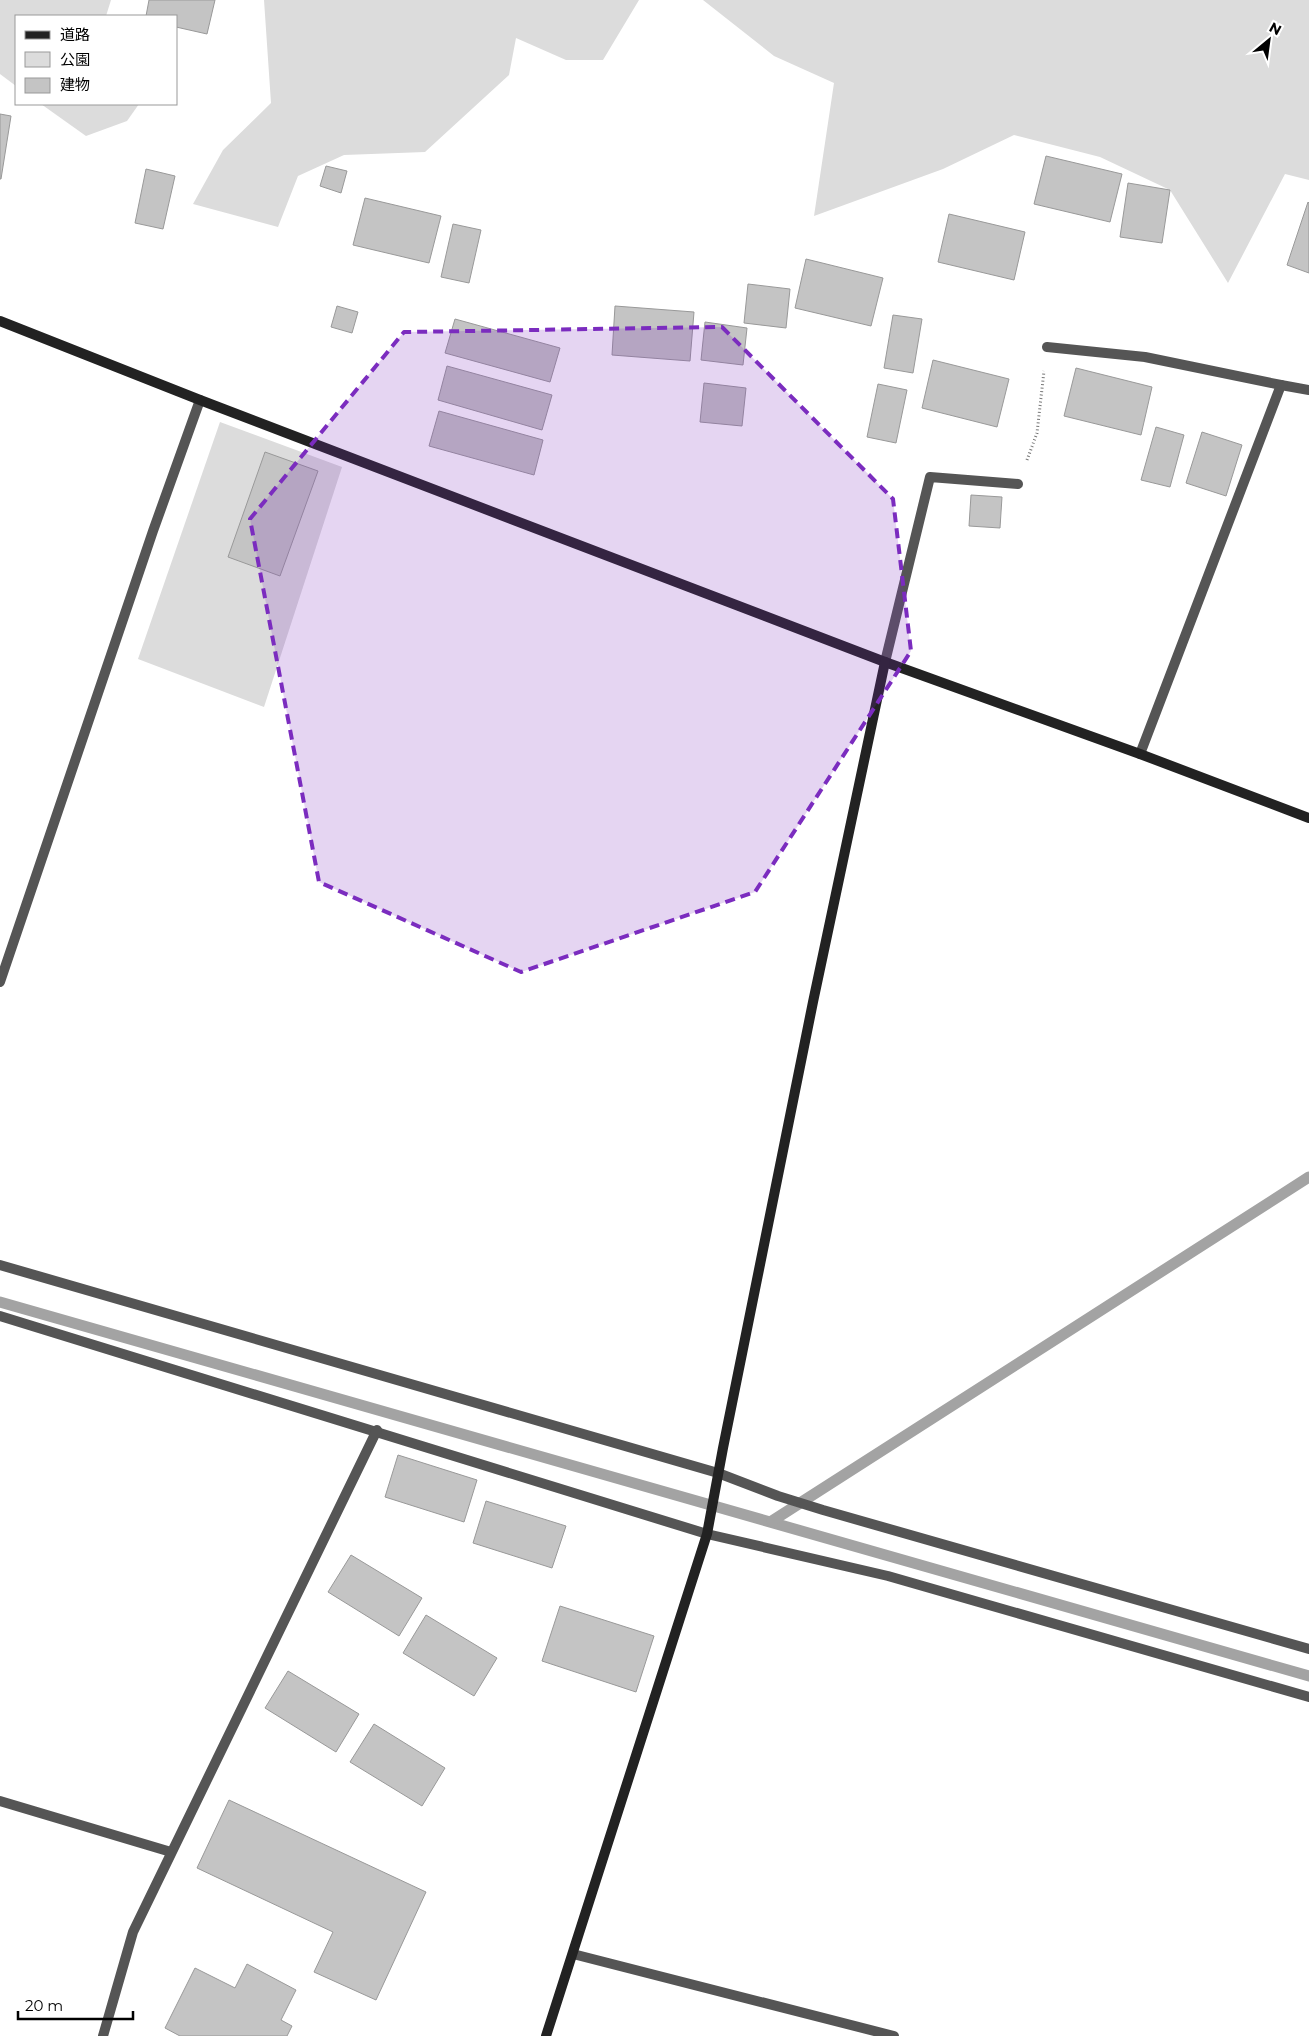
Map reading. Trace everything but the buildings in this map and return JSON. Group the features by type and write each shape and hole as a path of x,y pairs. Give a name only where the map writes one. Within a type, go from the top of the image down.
{"street":[{"path":"0,321 200,400 886,662 1140,754 1309,818"},
{"path":"1047,347 1145,357 1309,390"},
{"path":"1140,754 1281,385"},
{"path":"0,982 153,531 200,400"},
{"path":"546,2036 707,1534 811,1012 886,662 930,477 1018,484"},
{"path":"0,1265 824,1510 1309,1648"},
{"path":"0,1316 377,1430 707,1534 888,1576 1309,1698"},
{"path":"103,2036 133,1932 377,1430"},
{"path":"0,1801 171,1852"},
{"path":"572,1954 894,2036"}],"path":[{"path":"1018,484 1037,433 1047,347"}],"highlighted area":[{"path":"722,327 893,499 911,651 755,892 521,972 319,882 250,519 404,332"}],"green space":[{"path":"0,0 111,0 106,15 15,15 15,85 0,74"},
{"path":"264,0 639,0 603,60 566,60 516,38 509,75 425,152 344,155 298,176 278,227 193,204 223,150 271,103"},
{"path":"703,0 1309,0 1309,180 1285,174 1228,283 1170,190 1100,157 1014,135 943,169 814,216 834,83 774,56"},
{"path":"42,105 138,105 127,121 86,136"},
{"path":"220,422 342,467 264,707 138,659"}],"waterway":[{"path":"772,1521 1309,1177"},
{"path":"0,1302 1309,1676"}]}
